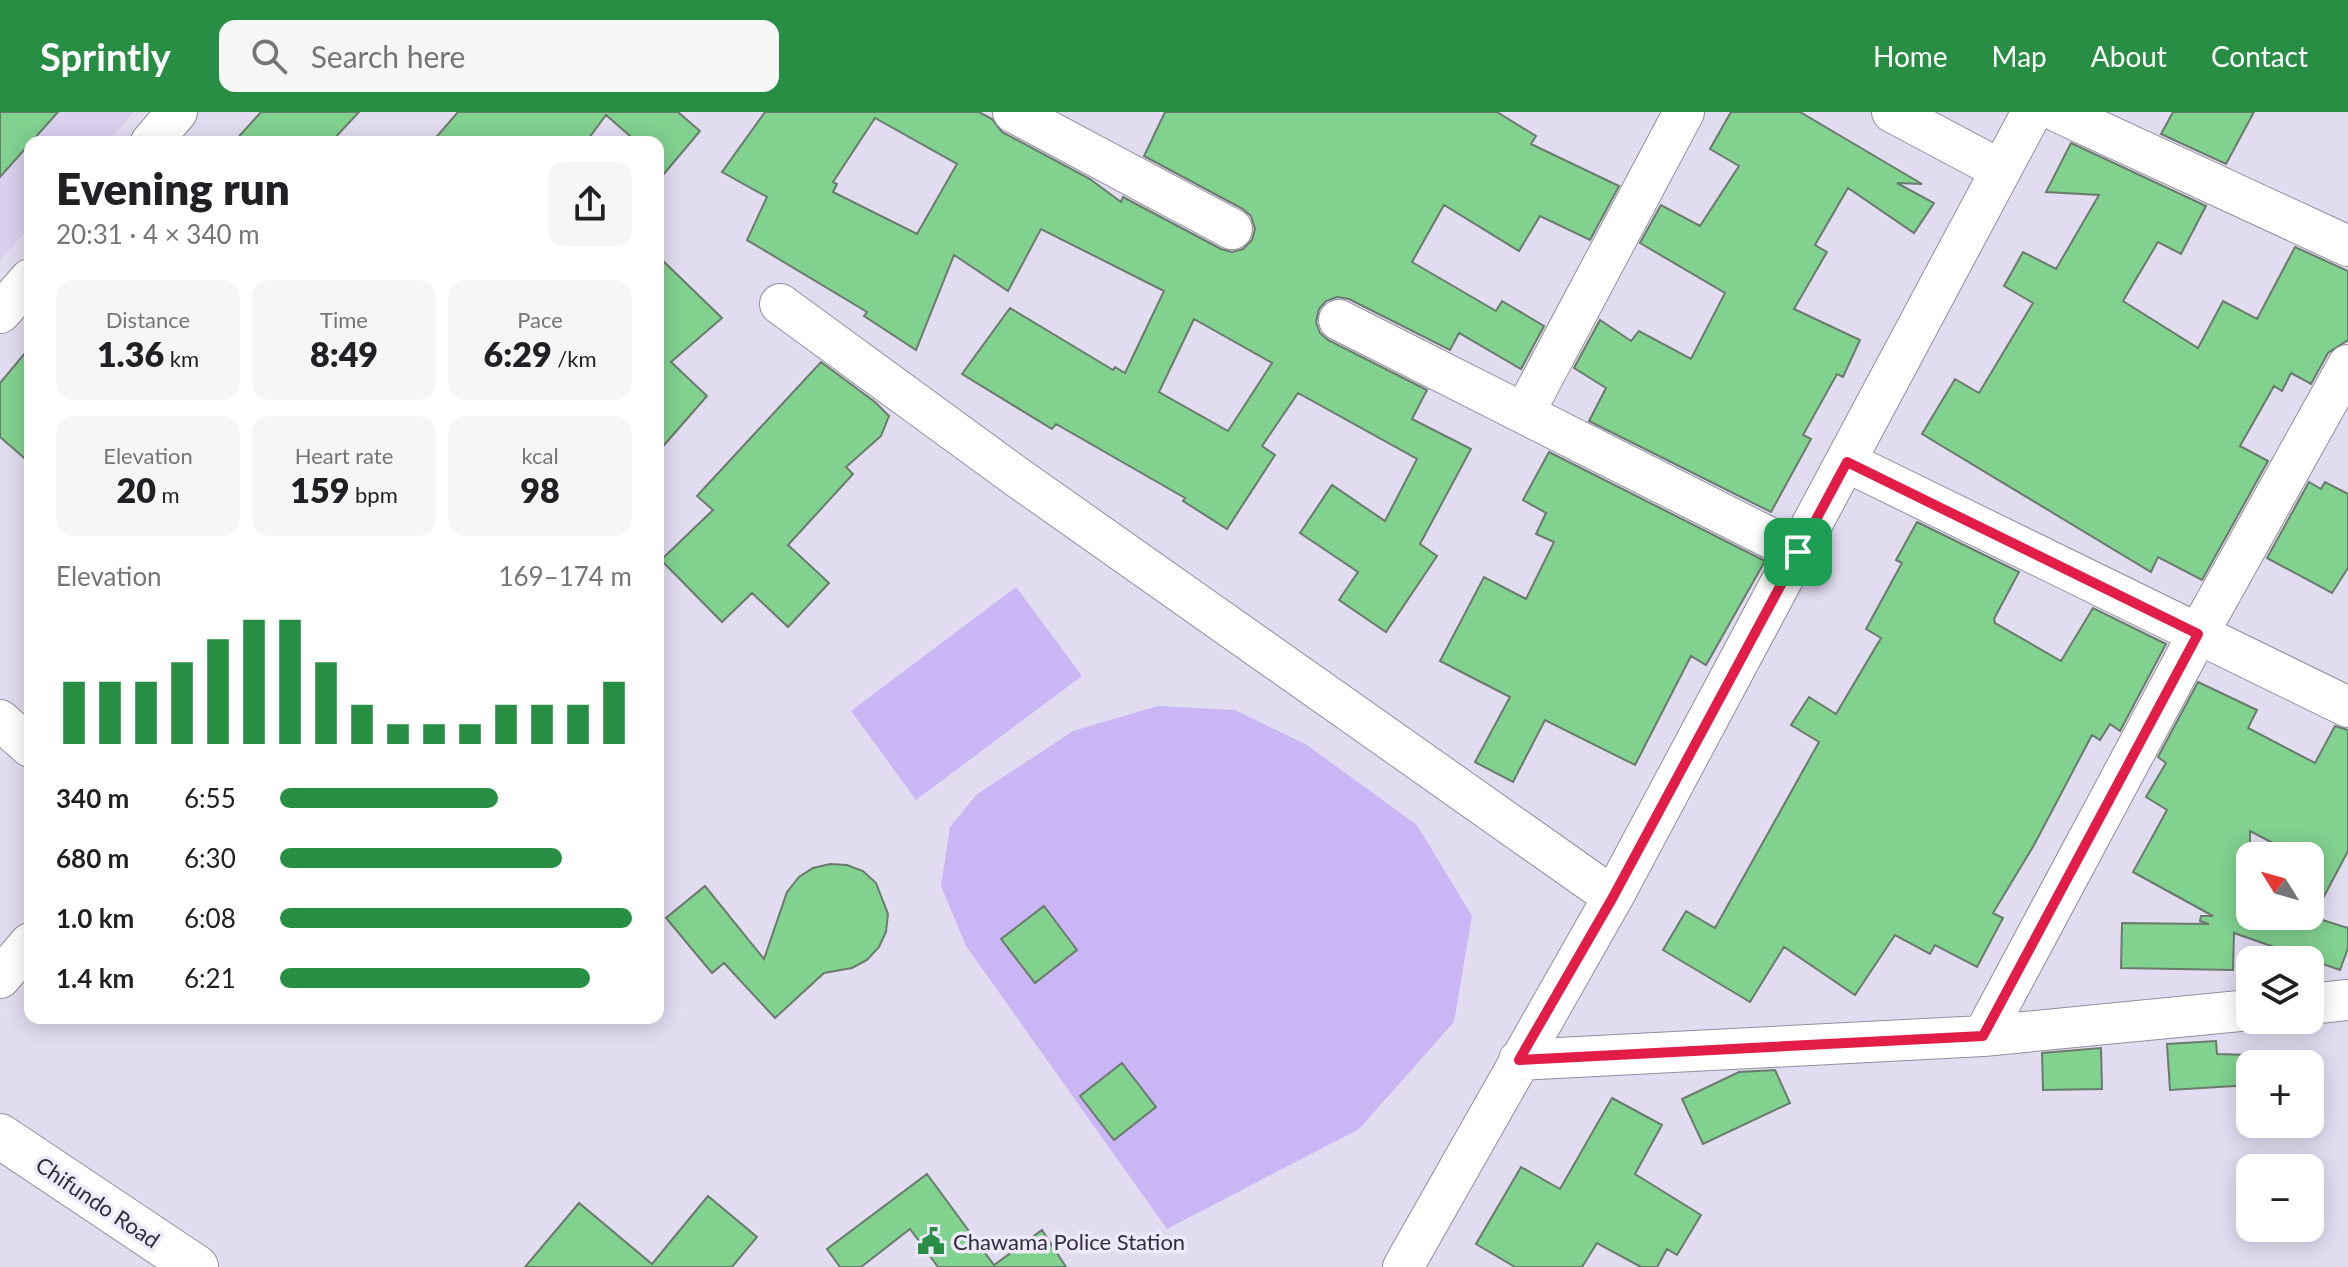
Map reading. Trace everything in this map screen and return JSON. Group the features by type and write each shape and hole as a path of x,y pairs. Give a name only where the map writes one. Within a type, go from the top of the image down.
{"street":[{"path":"1013,112 1078,127 1232,229"},
{"path":"1524,413 1684,112"},
{"path":"1892,112 1999,169"},
{"path":"1403,1267 1613,897 2032,112"},
{"path":"2058,112 2348,246"},
{"path":"0,313 24,286"},
{"path":"780,304 1017,477 1613,897"},
{"path":"1339,320 1798,552"},
{"path":"1983,1036 2198,634 2348,365"},
{"path":"1847,462 2348,707"},
{"path":"0,720 24,742"},
{"path":"0,978 24,950"},
{"path":"2324,1003 2348,1000"},
{"path":"1519,1060 1983,1036 2236,1011"},
{"name":"Chifundo Road","path":"0,1136 196,1267"}],"shaded area":[{"path":"0,112 134,112 112,136 24,136 24,234 0,260"},
{"path":"1016,587 1082,676 916,800 851,711"},
{"path":"1158,706 1235,710 1307,745 1417,825 1472,916 1454,1022 1359,1129 1167,1229 966,946 941,886 950,827 976,795 1073,731"}],"building":[{"path":"0,112 58,112 37,136 24,136 24,150 0,177"},
{"path":"261,112 359,112 337,136 239,136"},
{"path":"458,112 678,112 700,131 664,174 664,136 630,136 606,115 590,136 437,136"},
{"path":"765,112 979,112 992,119 1002,132 1090,179 1121,202 1123,197 1232,252 1243,249 1252,240 1255,229 1251,216 1144,156 1165,112 1497,112 1536,136 1531,144 1619,186 1590,240 1540,216 1519,251 1444,205 1412,262 1496,311 1502,301 1544,326 1521,369 1459,333 1450,350 1349,299 1337,297 1326,301 1319,309 1316,322 1320,333 1328,340 1427,390 1412,419 1471,449 1420,544 1437,556 1386,632 1339,600 1358,572 1300,533 1332,485 1385,521 1417,459 1298,393 1262,446 1275,455 1227,529 1183,501 1185,498 1056,424 1052,429 962,374 1010,308 1113,370 1115,367 1125,373 1164,291 1041,229 1008,291 954,255 916,350 864,316 867,312 747,240 767,197 722,172","holes":["875,118 957,164 917,234 833,192 837,184 833,182","1194,319 1272,363 1228,431 1159,392"]},
{"path":"1731,112 1800,112 1922,184 1897,183 1934,203 1914,233 1848,188 1815,245 1827,252 1794,309 1860,340 1843,377 1837,374 1803,435 1811,439 1771,512 1589,421 1606,388 1574,368 1600,320 1631,341 1639,331 1691,359 1725,293 1640,243 1661,205 1700,226 1739,166 1710,149"},
{"path":"2173,112 2254,112 2226,164 2161,134"},
{"path":"2071,143 2206,206 2181,254 2158,242 2123,301 2198,348 2223,301 2257,319 2295,247 2348,271 2348,340 2328,353 2311,384 2291,373 2282,391 2274,386 2240,446 2268,461 2202,580 2158,557 2151,572 1922,434 1955,379 1979,393 2033,303 2004,286 2023,252 2056,269 2099,195 2046,192"},
{"path":"664,262 722,318 671,362 707,396 664,445"},
{"path":"24,354 24,458 0,437 0,383"},
{"path":"821,362 889,416 881,436 846,467 853,474 788,545 829,583 788,627 752,593 722,622 664,563 664,557 713,510 697,496"},
{"path":"1549,452 1765,561 1706,665 1691,656 1635,765 1545,720 1513,782 1475,762 1510,697 1440,661 1484,577 1526,599 1554,542 1536,534 1546,513 1523,500"},
{"path":"2309,482 2321,489 2325,482 2348,494 2348,568 2332,593 2267,558"},
{"path":"1917,522 2019,572 1994,619 1995,623 2061,661 2093,608 2166,644 2120,731 2110,724 2100,740 2092,735 2034,845 1993,913 2003,918 1977,967 1935,945 1930,954 1895,935 1855,995 1784,947 1750,1002 1663,950 1686,911 1715,928 1819,742 1791,725 1809,697 1836,714 1881,638 1866,629 1902,563 1896,560"},
{"path":"2198,682 2257,710 2248,728 2315,763 2335,726 2348,730 2348,851 2324,896 2324,842 2271,842 2250,831 2250,842 2236,842 2236,930 2324,930 2324,920 2348,928 2348,948 2340,970 2324,964 2324,946 2271,946 2234,933 2233,970 2121,968 2122,923 2209,924 2200,921 2201,916 2213,916 2133,872 2167,810 2146,797 2166,763 2158,757"},
{"path":"830,864 847,865 863,871 876,883 888,914 886,932 879,947 867,960 852,968 824,973 775,1018 724,963 712,973 666,918 705,886 764,959 787,892 799,877 813,868"},
{"path":"1044,906 1077,950 1035,983 1001,939"},
{"path":"2216,1041 2217,1054 2236,1055 2236,1086 2170,1090 2167,1044"},
{"path":"2101,1048 2102,1089 2043,1090 2042,1053"},
{"path":"1122,1063 1156,1107 1114,1140 1080,1096"},
{"path":"1775,1070 1790,1103 1703,1144 1682,1099 1739,1072"},
{"path":"1612,1098 1662,1125 1635,1174 1701,1215 1677,1255 1667,1249 1657,1267 1641,1267 1597,1243 1582,1267 1515,1267 1476,1244 1521,1167 1560,1189"},
{"path":"927,1174 994,1265 1042,1230 1066,1267 938,1267 910,1229 861,1267 840,1267 827,1249"},
{"path":"708,1196 757,1237 732,1267 525,1267 579,1203 652,1264"}],"place":[{"name":"Chawama Police Station","path":"931,1241"}],"route":[{"path":"1847,462 2198,634 1983,1036 1519,1060 1613,897 1798,552 1847,462"}]}
